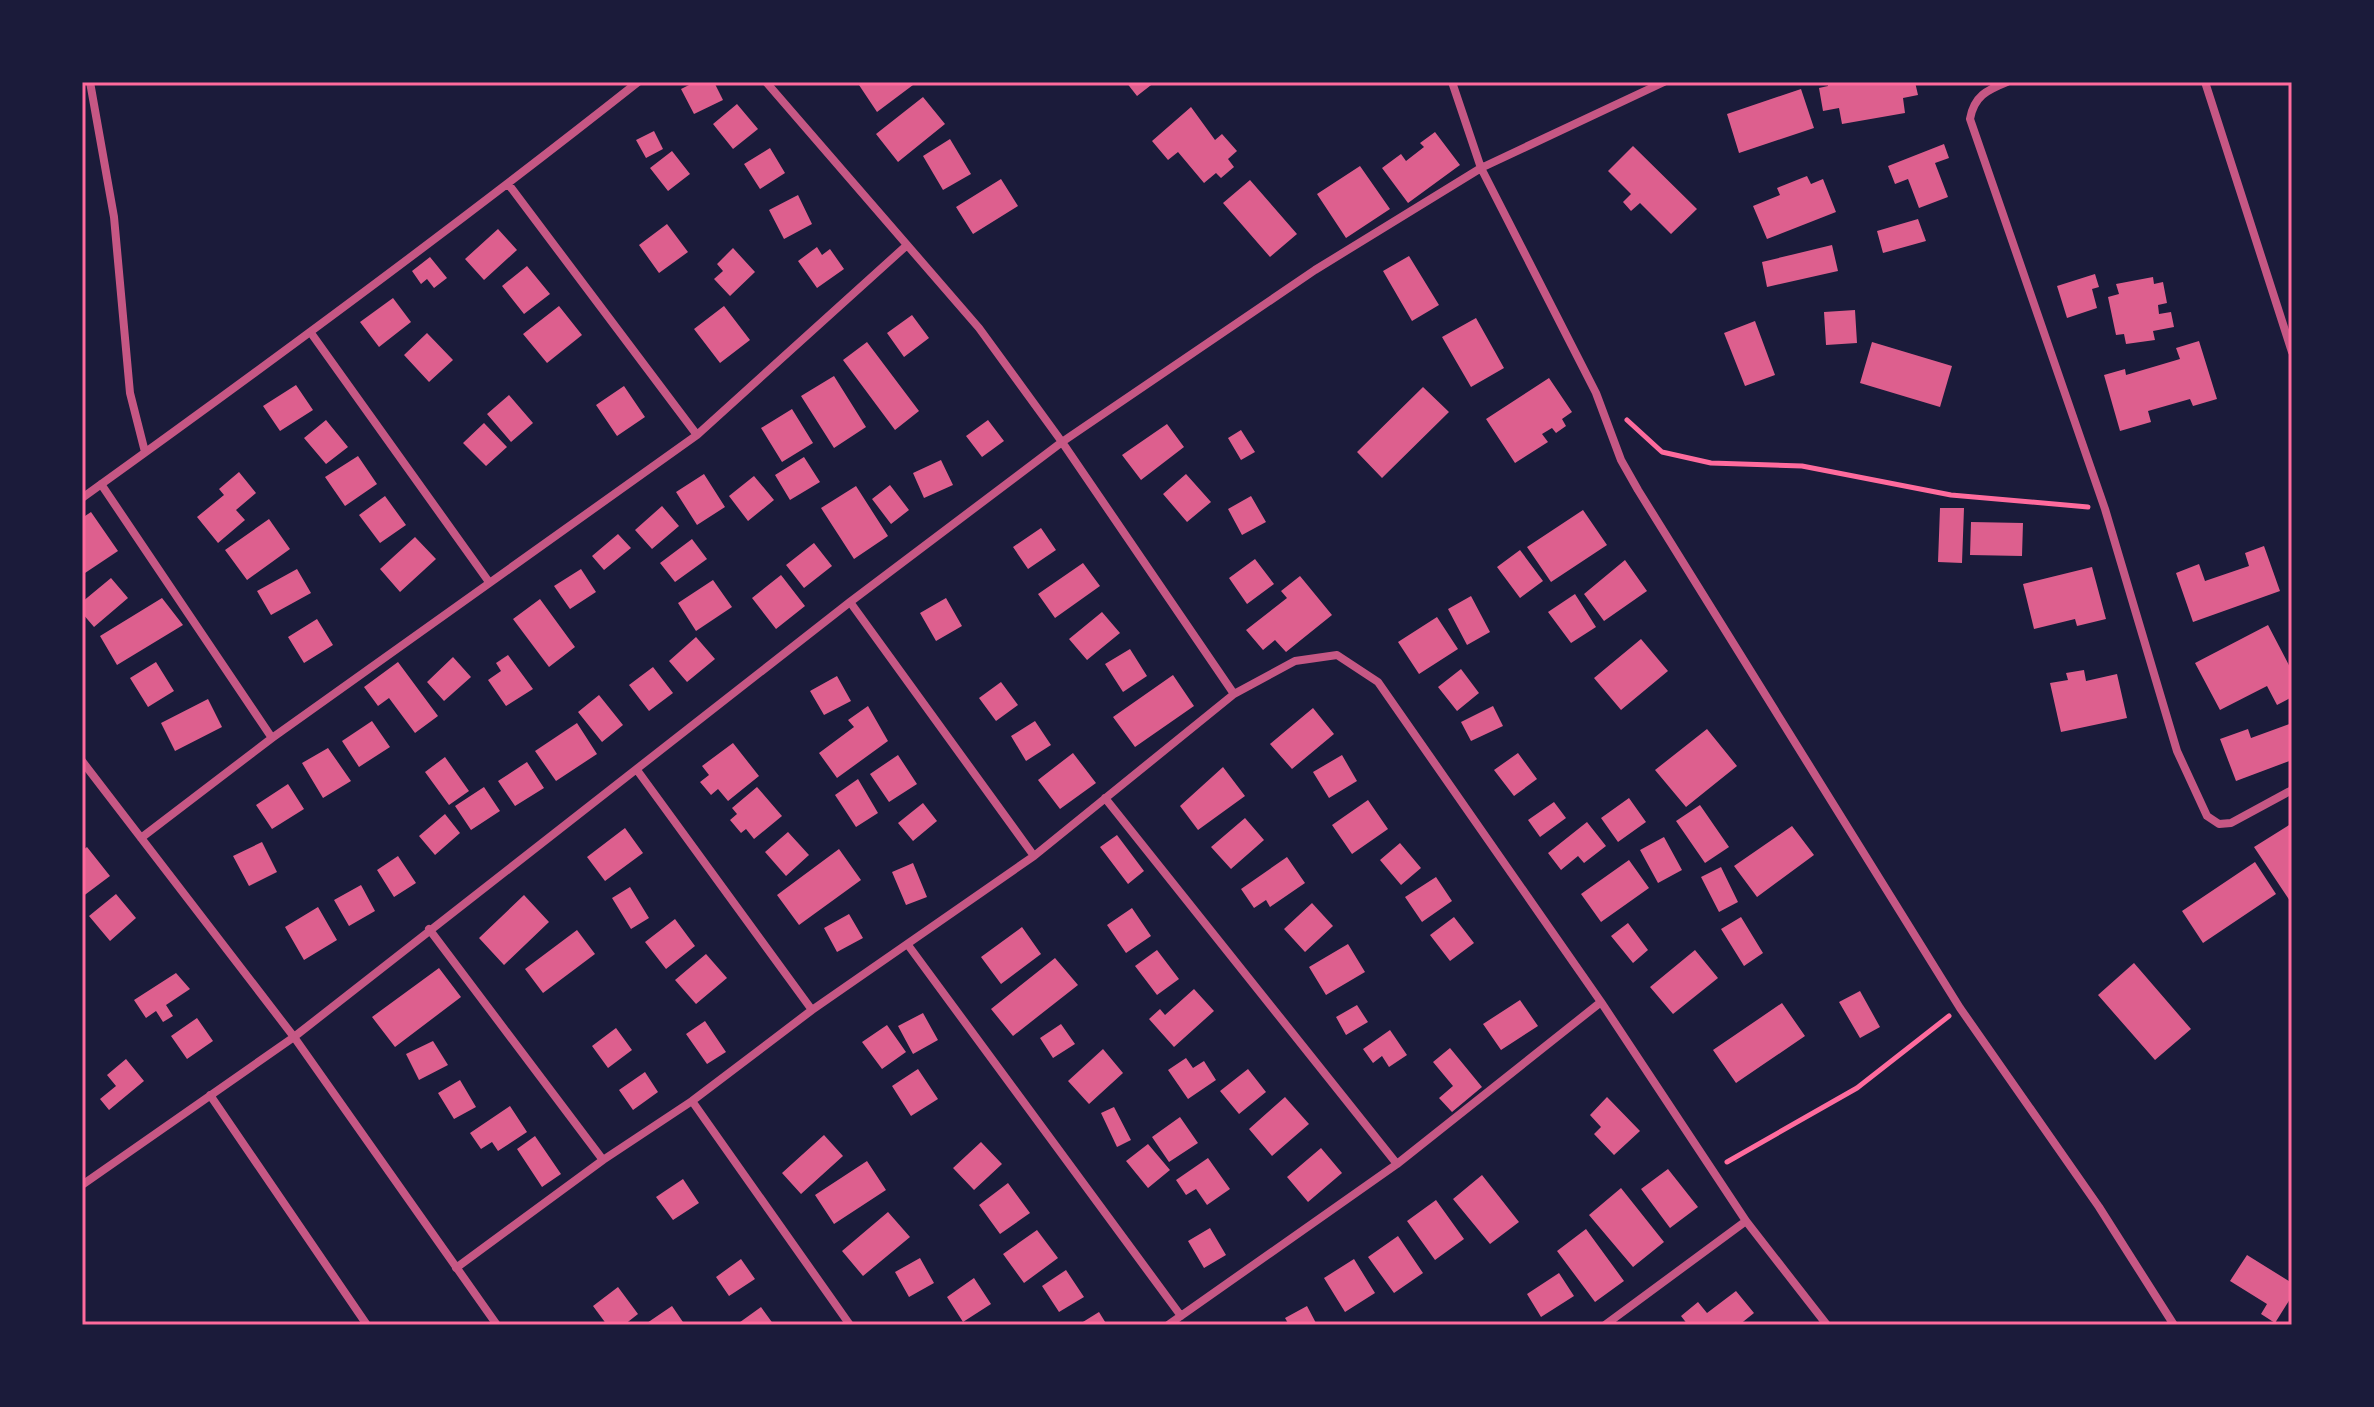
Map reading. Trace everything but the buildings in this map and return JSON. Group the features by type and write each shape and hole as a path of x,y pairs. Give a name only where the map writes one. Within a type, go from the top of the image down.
{"street":[{"path":"90,82 114,217 130,393 145,452"},
{"path":"82,498 509,185 638,82"},
{"path":"766,82 979,328 1062,442 1234,694"},
{"path":"1452,82 1481,168 1596,393 1621,460 1638,490 1960,1008 2099,1207 2174,1325"},
{"path":"82,1185 294,1037 850,602 1062,442 1315,270 1481,168 1664,82"},
{"path":"2007,82 1985,91 1973,104 1970,119 2105,509 2177,751 2207,816 2219,824 2231,823 2292,790"},
{"path":"2205,82 2292,352"},
{"path":"509,185 697,435"},
{"path":"141,838 272,738 697,435 906,246"},
{"path":"311,333 489,582"},
{"path":"101,484 272,738"},
{"path":"850,602 1034,856"},
{"path":"456,1268 603,1160 692,1101 812,1010 1034,856 1234,694 1295,661 1337,655 1378,682 1601,1002 1746,1221 1827,1325"},
{"path":"82,761 294,1037 497,1325"},
{"path":"637,770 812,1010"},
{"path":"1105,798 1397,1164"},
{"path":"429,929 603,1160"},
{"path":"908,945 1181,1316"},
{"path":"1168,1325 1397,1164 1601,1002"},
{"path":"210,1095 367,1325"},
{"path":"692,1101 850,1325"},
{"path":"1605,1325 1746,1221"}],"path":[{"path":"1596,393 1662,452 1711,463 1802,466 1951,495 2105,509"},
{"path":"1712,1170 1857,1088 1960,1008"}]}
